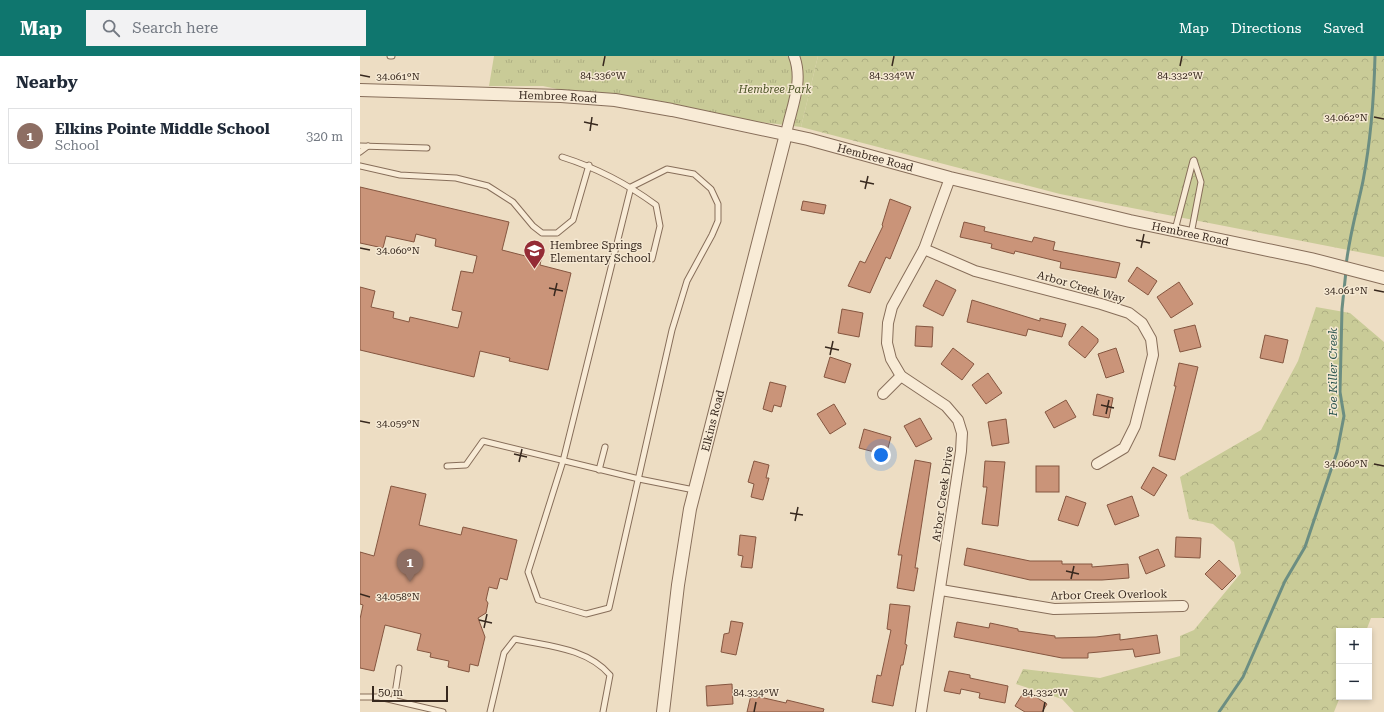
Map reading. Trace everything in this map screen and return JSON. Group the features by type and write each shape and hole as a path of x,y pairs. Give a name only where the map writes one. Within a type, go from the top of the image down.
{"street":[{"path":"786,134 799,81 798,67 794,56"},
{"name":"Hembree Road","path":"360,90 506,94 615,100 704,116 861,152 950,178 1191,234 1311,259 1378,276"},
{"name":"Elkins Road","path":"663,712 678,585 695,490 786,134"},
{"name":"Arbor Creek Drive","path":"921,712 962,451 962,433 958,420 946,406 901,376 891,359 887,343 888,323 892,307 924,249 950,178"},
{"name":"Arbor Creek Way","path":"924,249 975,271 1101,304 1129,313 1142,322 1151,339 1153,355 1135,426 1124,448 1097,464"},
{"path":"883,394 901,376"},
{"name":"Arbor Creek Overlook","path":"941,590 1054,609 1183,606"}],"lane":[{"path":"360,146 427,148"},
{"path":"360,152 368,146"},
{"path":"562,157 589,165 631,187 656,206 660,226 652,259"},
{"path":"1175,230 1194,160 1202,182 1191,234"},
{"path":"360,166 400,175 456,178 488,186 513,202 533,226 542,233 557,233 573,220 589,165"},
{"path":"667,169 694,174 711,189 718,204 718,221 687,281 672,330 609,608 586,614 538,600 528,572 563,460 631,187 667,169"},
{"path":"447,466 466,465 483,441 600,470 695,490"},
{"path":"600,470 605,447"},
{"path":"490,712 504,653 515,639 576,652 602,665 610,675 603,712"},
{"path":"394,700 399,668"},
{"path":"360,698 379,697 444,712"}],"green space":[{"name":"Hembree Park","path":"494,56 818,56 801,127 641,107 543,86 489,86"},
{"path":"578,56 668,56 635,64 605,64"},
{"path":"818,56 1384,56 1384,257 1060,194 801,127"},
{"path":"1316,307 1350,313 1384,342 1384,618 1371,618 1367,628 1336,628 1336,700 1339,700 1334,712 1074,712 1062,699 1016,684 1023,669 1100,678 1180,656 1180,636 1194,630 1241,573 1234,542 1213,524 1189,519 1180,477 1261,430 1298,361"}],"building":[{"path":"360,187 509,222 502,250 541,260 540,265 571,273 548,370 509,361 510,358 480,351 474,377 360,350 360,287 375,291 371,307 394,312 393,318 409,322 410,317 458,328 462,312 452,310 461,271 473,273 477,256 435,246 436,239 416,234 414,242 386,236 383,248 360,243"},
{"path":"890,199 911,207 890,259 886,257 870,293 848,286 860,261 865,263 883,226 882,225"},
{"path":"803,201 826,205 824,214 801,210"},
{"path":"964,222 985,227 984,231 1032,242 1034,237 1055,242 1053,250 1120,263 1116,278 1060,268 1061,262 1015,251 1014,254 991,248 992,244 960,237"},
{"path":"1137,267 1157,281 1148,295 1128,281"},
{"path":"936,280 956,290 943,316 923,306"},
{"path":"1179,282 1193,304 1171,318 1157,297"},
{"path":"972,300 1040,321 1040,318 1066,324 1062,337 1028,329 1026,336 967,322"},
{"path":"842,309 863,313 859,337 838,333"},
{"path":"1195,325 1201,347 1180,352 1174,330"},
{"path":"916,326 933,327 932,347 915,346"},
{"path":"1082,326 1098,339 1098,342 1085,358 1069,345 1069,342"},
{"path":"1265,335 1288,340 1283,363 1260,358"},
{"path":"953,348 974,364 962,380 941,364"},
{"path":"1116,348 1124,372 1106,378 1098,354"},
{"path":"830,357 851,364 845,383 824,377"},
{"path":"1179,363 1198,367 1175,460 1159,456 1176,386 1174,386"},
{"path":"988,373 1002,393 986,404 972,385"},
{"path":"770,382 786,386 781,407 774,405 772,412 763,409"},
{"path":"1097,394 1113,398 1109,418 1093,415"},
{"path":"1066,400 1076,417 1054,428 1045,412"},
{"path":"834,404 846,424 830,434 817,414"},
{"path":"920,418 932,439 916,447 904,426"},
{"path":"1006,419 1009,443 992,446 988,422"},
{"path":"864,429 891,437 886,455 859,448"},
{"path":"915,460 931,463 915,568 918,568 914,591 897,588 902,555 898,555"},
{"path":"754,461 769,465 766,478 769,478 763,500 751,497 754,484 748,482"},
{"path":"985,461 1005,462 998,526 982,524 987,487 983,487"},
{"path":"1036,466 1059,466 1059,492 1036,492"},
{"path":"1153,467 1167,475 1154,496 1141,488"},
{"path":"391,486 426,494 419,525 461,535 463,527 517,540 507,580 500,578 497,589 489,587 486,600 488,603 486,613 478,618 485,637 478,666 470,664 469,672 448,667 449,661 430,657 431,653 417,650 421,634 385,625 374,671 360,668 360,619 363,605 360,604 360,552 374,556"},
{"path":"1066,496 1086,503 1078,526 1058,520"},
{"path":"1132,496 1139,516 1115,525 1107,505"},
{"path":"740,535 756,537 752,568 741,567 743,556 738,555"},
{"path":"1176,537 1201,538 1200,558 1175,557"},
{"path":"967,548 1030,561 1062,561 1062,564 1092,564 1092,567 1128,564 1129,578 1102,580 1030,580 964,565"},
{"path":"1158,549 1165,566 1146,574 1139,557"},
{"path":"1219,560 1236,576 1222,590 1205,574"},
{"path":"890,604 910,606 905,644 907,645 903,665 901,665 893,706 872,702 877,675 881,676 891,630 887,629"},
{"path":"731,621 743,623 736,655 721,652 724,634 729,633"},
{"path":"957,622 989,628 990,623 1018,629 1018,631 1055,636 1055,638 1096,637 1120,634 1120,640 1157,635 1160,653 1135,657 1133,649 1088,653 1088,658 1062,658 954,637"},
{"path":"949,671 970,675 970,678 1008,686 1005,703 979,698 980,693 961,689 960,694 944,691"},
{"path":"732,684 733,704 707,706 706,686"},
{"path":"1025,690 1047,704 1042,712 1025,712 1015,706"},
{"path":"751,695 786,703 787,700 824,709 823,712 747,712"}],"waterway":[{"name":"Foe Killer Creek","path":"1346,266 1368,150 1373,103 1375,56"},
{"name":"Foe Killer Creek","path":"1219,712 1243,677 1285,581 1305,547 1337,452 1344,416 1340,392 1342,309 1346,271"}],"place":[{"name":"Hembree Springs Elementary School","path":"535,270"},
{"name":"Elkins Pointe Middle School","path":"410,582"}]}
